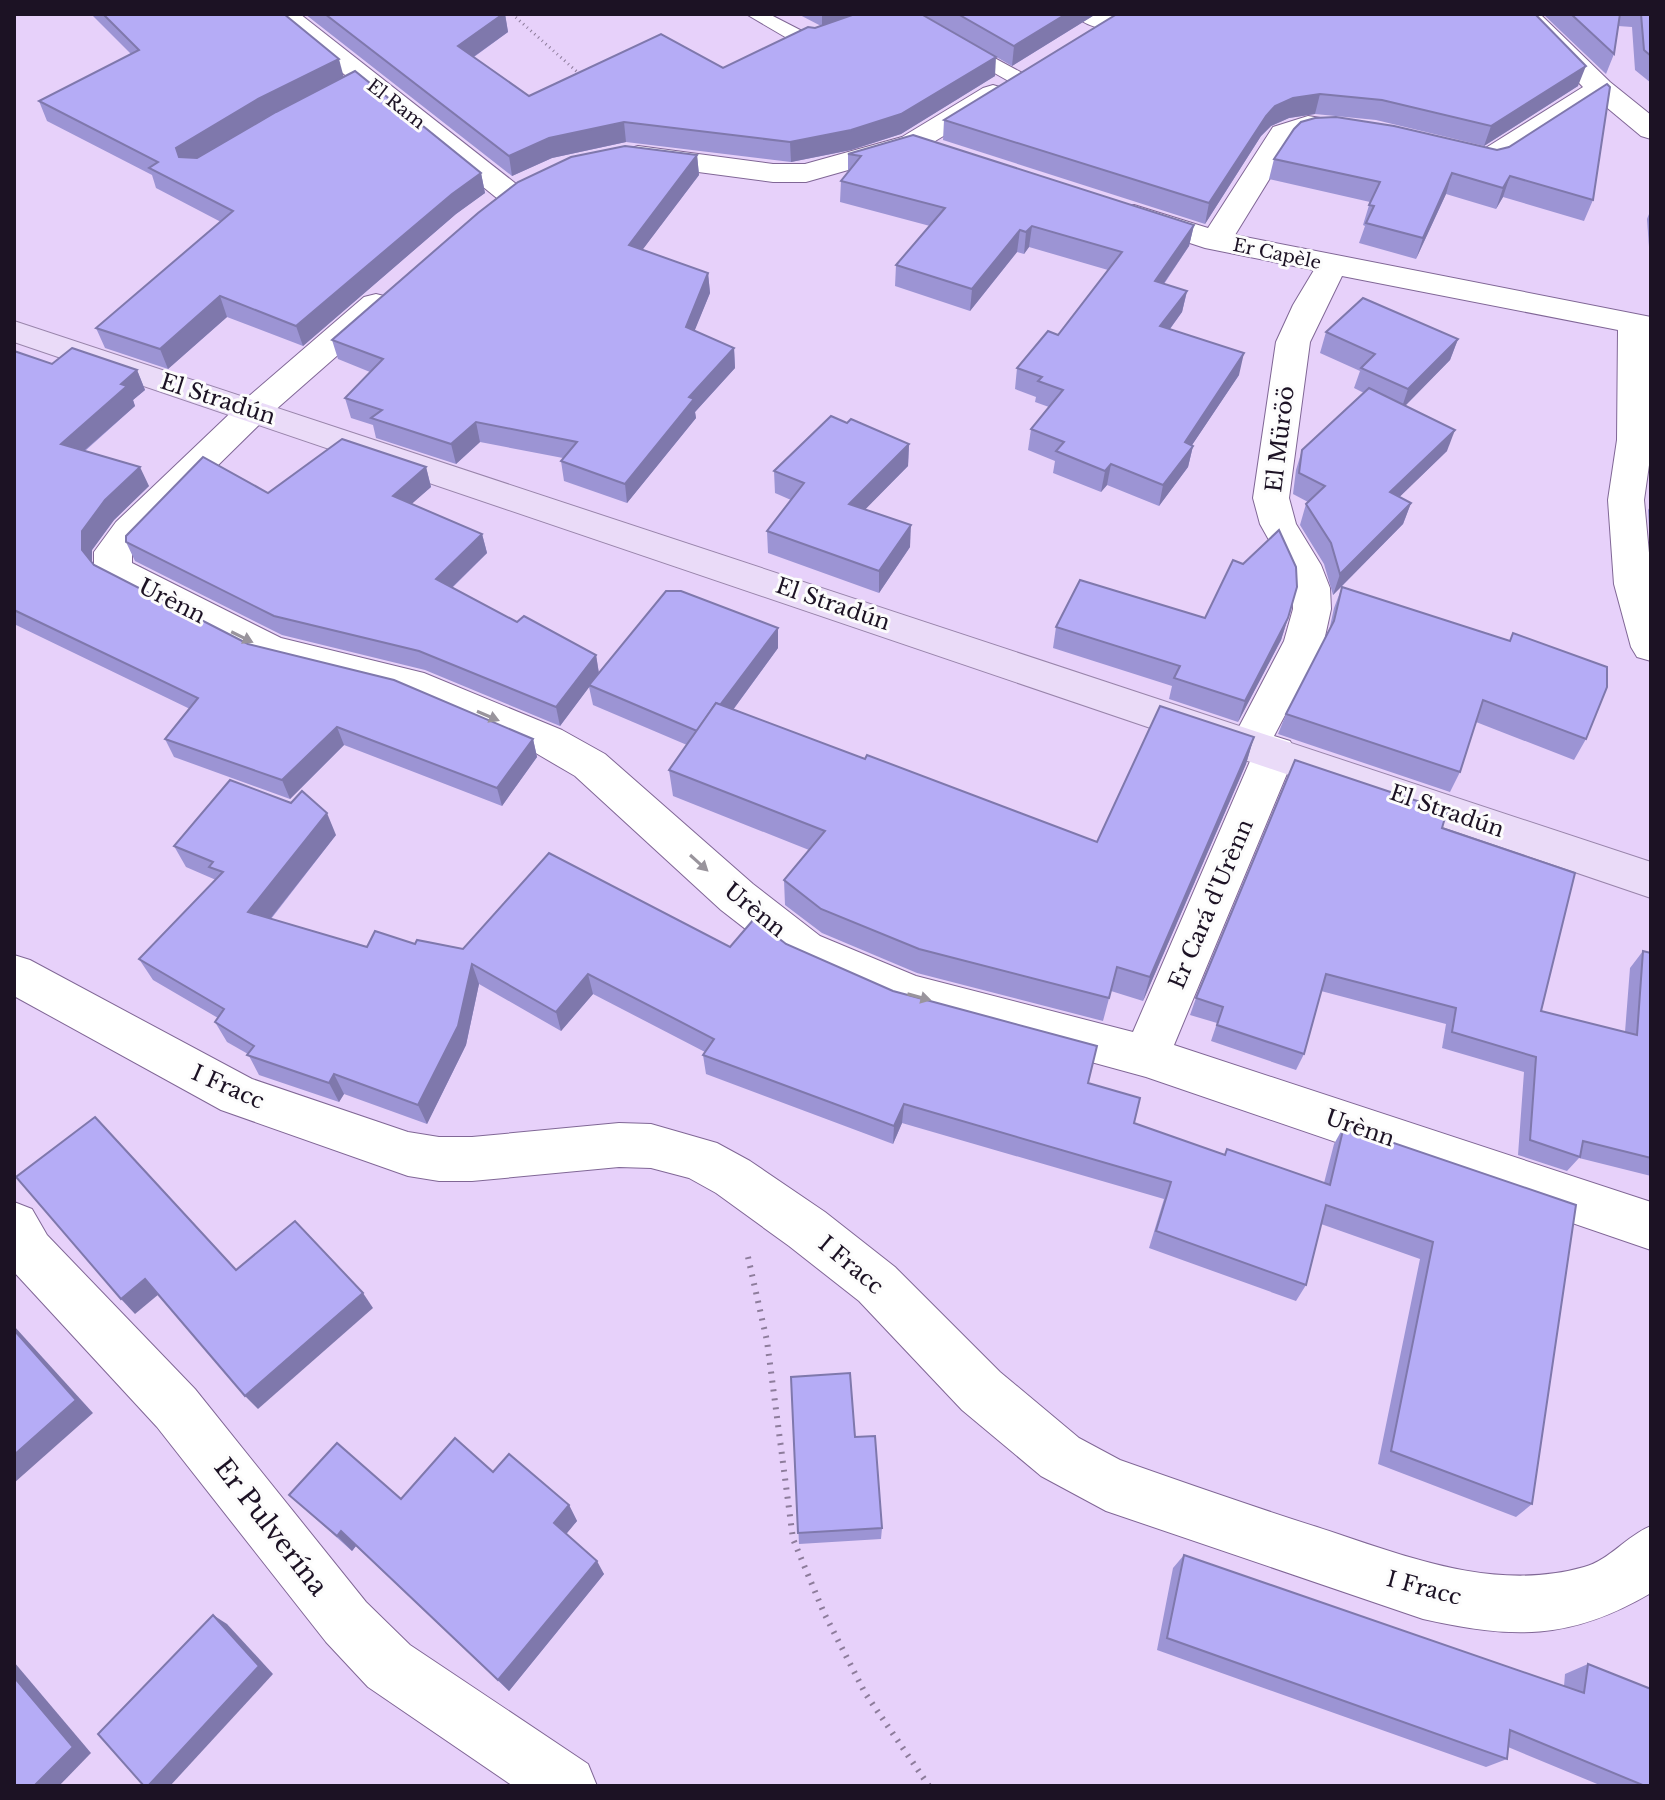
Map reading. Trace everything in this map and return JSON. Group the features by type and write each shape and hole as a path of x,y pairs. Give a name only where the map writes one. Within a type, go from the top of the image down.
{"main road":[{"name":"El Stradún","path":"14,331 1651,880"}],"street":[{"name":"El Ram","path":"283,14 354,83 499,200 537,180"},
{"path":"1525,14 1600,88 1651,130"},
{"path":"619,156 791,174 823,170 912,143 1045,63"},
{"path":"1431,145 1489,159 1600,88"},
{"path":"1216,241 1283,133 1308,125 1387,135"},
{"path":"912,143 949,155"},
{"name":"Er Capèle","path":"1111,207 1216,241 1642,326"},
{"name":"El Müröö","path":"1262,748 1304,641 1312,609 1311,588 1302,565 1278,524 1271,498 1293,342 1309,305 1332,266"},
{"name":"Urènn","path":"400,283 253,411 129,531 113,552 113,567 119,573 248,640 291,656 410,683 548,741 590,765 737,897 804,949 909,994 1146,1056 1651,1226"},
{"path":"1642,326 1635,440 1626,500 1633,584 1651,647"},
{"name":"Er Cará d'Urènn","path":"1146,1056 1262,748"},
{"name":"I Fracc","path":"14,974 238,1095 408,1154 439,1159 472,1159 619,1145 651,1146 700,1159 807,1229 865,1274 981,1391 1060,1457 1106,1483 1224,1525 1423,1590 1476,1602 1521,1605 1561,1601 1598,1592 1631,1573 1651,1554"},
{"name":"Er Pulverína","path":"14,1226 29,1252 176,1408 346,1622 389,1666 566,1786"}],"lane":[{"path":"755,14 799,37 814,39 900,15"},
{"path":"949,40 1019,79"}],"path":[{"path":"512,14 616,107 619,156"},
{"path":"743,1250 751,1260 767,1341 793,1539 824,1613 865,1693 929,1786"}],"building":[{"path":"103,14 284,14 339,59 258,99 176,148 179,157 197,158 355,71 481,173 296,326 220,296 160,349 96,328 233,211 149,168 158,162 39,101 139,50"},
{"path":"325,14 503,14 458,46 529,96 661,34 723,68 808,27 815,28 855,14 921,14 996,57 901,114 851,130 790,142 624,122 549,138 509,156"},
{"path":"958,14 1066,14 1014,46"},
{"path":"1117,14 1535,14 1586,66 1491,126 1382,100 1320,94 1293,98 1275,106 1266,116 1209,203 944,120"},
{"path":"1571,14 1620,14 1614,54"},
{"path":"1641,14 1651,14 1651,56 1644,50"},
{"path":"1607,84 1610,87 1593,200 1510,176 1503,188 1452,173 1423,238 1366,223 1374,206 1369,205 1380,182 1274,159 1301,122 1336,117 1394,126 1497,150 1509,147"},
{"path":"913,135 1194,225 1155,281 1187,291 1160,326 1244,353 1185,442 1193,446 1163,485 1111,464 1105,471 1056,451 1064,442 1031,429 1063,390 1038,381 1042,377 1017,368 1048,331 1058,335 1122,252 1032,226 1026,232 1020,230 972,289 896,265 945,208 841,181 861,156 848,154"},
{"path":"625,146 697,155 629,245 708,273 686,327 734,348 689,397 694,399 625,484 561,461 577,442 476,422 451,444 371,418 382,410 345,398 383,359 332,340 518,182 571,157"},
{"path":"1363,298 1458,339 1408,389 1361,368 1375,354 1326,332"},
{"path":"72,348 137,370 121,384 127,386 61,444 140,467 105,500 82,531 82,550 94,565 248,644 394,680 533,739 497,788 337,727 282,780 165,739 198,698 14,610 14,351 52,364"},
{"path":"1369,388 1455,430 1390,492 1411,503 1340,574 1331,543 1306,504 1325,486 1299,473 1302,450"},
{"path":"831,416 847,423 851,419 909,444 849,504 911,525 879,571 767,531 804,483 774,471"},
{"path":"342,439 426,467 393,496 482,534 436,579 517,622 524,616 596,655 556,707 419,651 274,616 126,542 126,536 203,457 268,493"},
{"path":"1279,530 1296,567 1297,587 1288,618 1245,701 1174,678 1180,666 1056,627 1080,580 1205,618 1233,560 1243,564"},
{"path":"1342,587 1510,641 1513,633 1607,667 1607,687 1586,739 1483,700 1460,772 1286,714 1334,621"},
{"path":"666,591 681,591 778,628 697,731 589,685"},
{"path":"716,703 865,759 867,755 1097,842 1160,706 1254,737 1150,977 1117,967 1109,998 919,949 821,909 784,880 825,831 669,770"},
{"path":"1295,760 1447,811 1442,828 1575,873 1541,1011 1637,1035 1643,951 1651,953 1651,1158 1583,1141 1580,1157 1530,1140 1536,1057 1452,1032 1456,1008 1326,974 1304,1054 1217,1025 1223,1007 1196,998"},
{"path":"230,780 291,803 302,791 327,813 248,912 367,947 375,931 415,944 417,940 463,949 549,853 730,947 754,919 786,944 893,991 1097,1046 1088,1083 1140,1098 1134,1123 1225,1155 1227,1149 1330,1185 1344,1126 1576,1205 1532,1504 1391,1451 1433,1242 1326,1205 1306,1285 1156,1231 1171,1182 904,1104 894,1126 703,1055 714,1039 588,974 556,1012 472,964 458,1026 418,1105 334,1074 329,1083 247,1055 254,1046 215,1022 224,1009 139,959 223,872 209,867 213,862 174,846"},
{"path":"95,1117 236,1270 295,1221 363,1293 245,1396 145,1279 121,1299 16,1177"},
{"path":"14,1330 76,1400 14,1455"},
{"path":"850,1373 855,1437 875,1436 882,1528 798,1533 791,1377"},
{"path":"455,1438 493,1472 509,1454 569,1505 554,1523 597,1561 498,1680 341,1531 337,1536 289,1495 337,1443 401,1499"},
{"path":"1184,1555 1584,1693 1588,1664 1651,1689 1651,1786 1510,1730 1507,1759 1167,1638"},
{"path":"213,1615 259,1666 148,1786 144,1786 98,1734"},
{"path":"14,1677 73,1747 34,1786 14,1786"}]}
